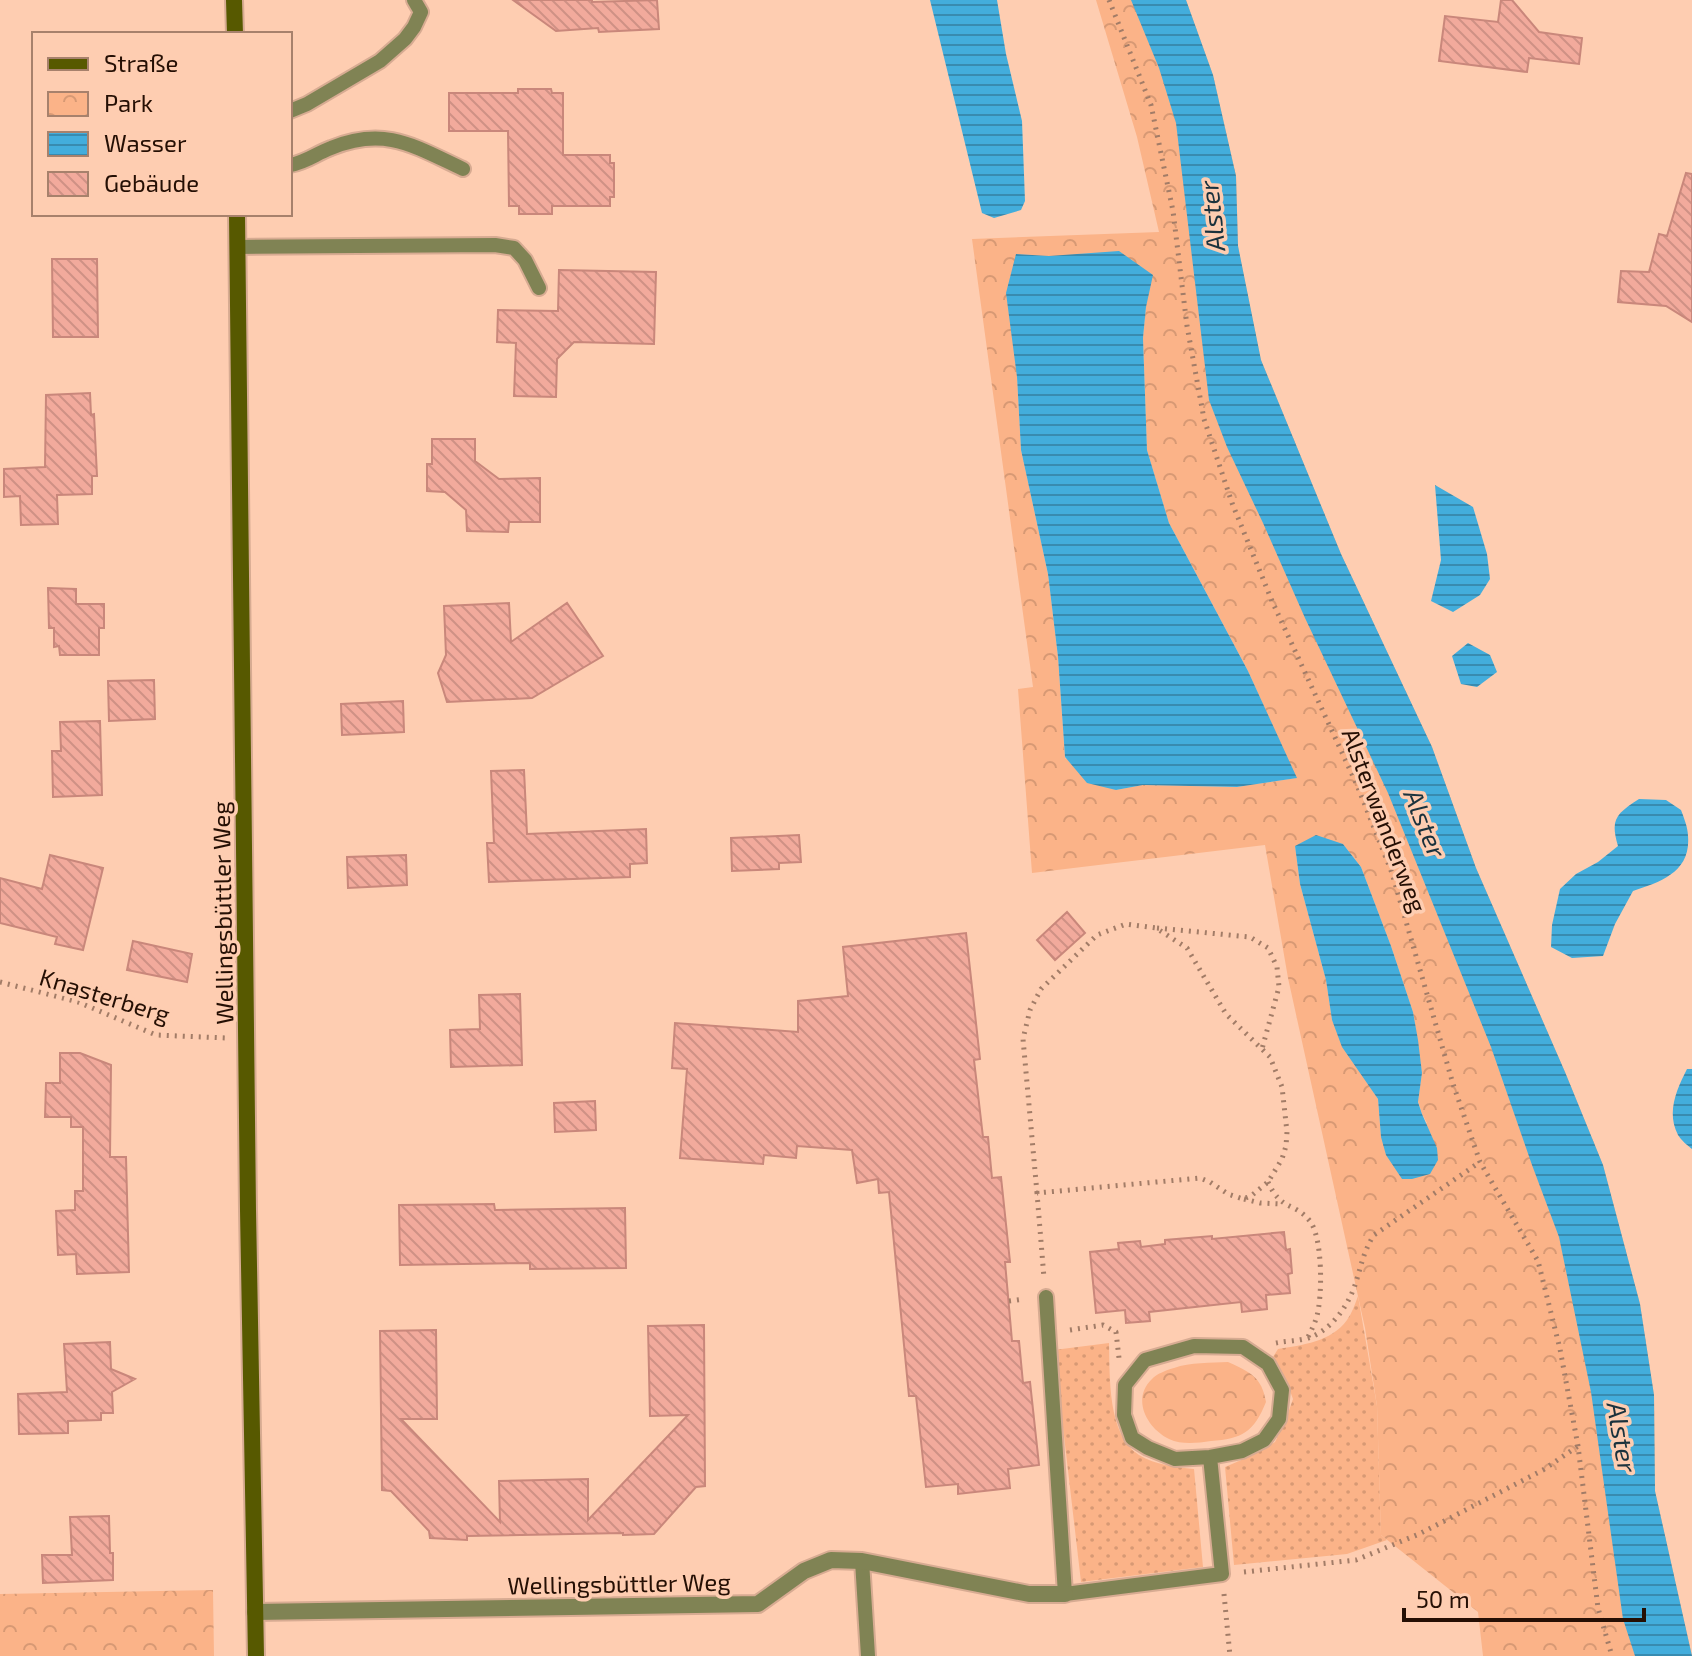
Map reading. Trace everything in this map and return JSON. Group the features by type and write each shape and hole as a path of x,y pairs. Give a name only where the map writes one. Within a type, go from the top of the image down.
{"main road":[{"path":"234,0 235,32"},
{"name":"Wellingsbüttler Weg","path":"237,216 256,1656"}],"street":[{"name":"Wellingsbüttler Weg","path":"255,1612 758,1604 804,1571 831,1560 862,1561 1029,1594 1065,1594"}],"lane":[{"path":"292,110 380,61 405,39 421,12 414,0"},
{"path":"292,165 302,163 330,148 370,137 409,144 463,169"},
{"path":"237,247 495,245 514,248 525,260 539,288"},
{"path":"1046,1297 1065,1594 1222,1574 1210,1457"},
{"path":"1194,1346 1243,1347 1268,1364 1282,1390 1279,1419 1264,1440 1242,1451 1175,1459 1132,1438 1124,1415 1125,1385 1145,1360 1194,1346"},
{"path":"862,1561 868,1656"}],"path":[{"name":"Alsterwanderweg","path":"1109,0 1151,105 1173,211 1187,326 1204,419 1232,503 1272,601 1357,785 1392,873 1453,1084 1480,1162 1538,1261 1560,1349 1578,1446 1598,1608 1612,1656"},
{"path":"1042,1257 1023,1039 1030,1010 1041,989 1097,935 1126,924 1250,937 1268,948 1277,967 1279,987 1262,1049"},
{"path":"1156,928 1187,948 1226,1014 1270,1057 1282,1087 1287,1132 1282,1159 1268,1182 1243,1199"},
{"name":"Knasterberg","path":"0,982 78,1002 156,1035 247,1039"},
{"path":"1243,1347 1307,1338 1322,1332 1344,1307 1354,1287 1367,1245 1374,1235 1480,1162"},
{"path":"1037,1193 1200,1178 1243,1199 1283,1204"},
{"path":"1268,1182 1283,1204 1306,1216 1318,1239 1320,1295 1316,1319 1307,1338"},
{"path":"1049,1333 1103,1325 1116,1332 1119,1361 1134,1374"},
{"path":"1230,1656 1222,1574 1356,1560 1419,1534 1543,1470 1578,1446"}],"green space":[{"path":"1096,0 1186,0 1213,75 1236,176 1238,246 1261,360 1341,554 1432,747 1476,868 1603,1165 1640,1304 1654,1395 1655,1491 1692,1656 1483,1656 1478,1612 1381,1535 1377,1406 1365,1328 1288,978 1265,845 1032,873 1018,689 1033,687 972,239 1159,232 1137,137","holes":["1017,254 1049,256 1146,307 1143,338 1147,450 1169,523 1248,671 1296,778 1237,787 1142,785 1116,790 1065,758 1048,574 1021,450 1017,377","1343,844 1361,867 1391,946 1413,1012 1422,1073 1418,1101 1427,1123 1381,1137 1378,1099 1332,1020 1326,980 1300,884 1295,846"]},
{"path":"1358,1296 1377,1406 1381,1535 1387,1540 1347,1554 1234,1565 1225,1467 1275,1442 1293,1399 1273,1357 1278,1349 1316,1341 1333,1333 1347,1320"},
{"path":"1109,1343 1112,1404 1121,1434 1129,1446 1152,1461 1194,1469 1203,1567 1081,1582 1054,1350"},
{"path":"1228,1362 1254,1376 1264,1394 1266,1402 1257,1420 1246,1432 1222,1440 1190,1443 1169,1439 1154,1428 1142,1404 1146,1387 1154,1377 1187,1365"},
{"path":"213,1590 214,1656 0,1656 0,1594"}],"water":[{"path":"930,0 997,0 1022,121 1025,201 1021,210 994,218 982,213"},
{"name":"Alster","path":"1131,0 1186,0 1213,75 1236,176 1238,246 1261,360 1341,554 1432,747 1476,868 1603,1165 1640,1304 1654,1395 1655,1491 1692,1656 1635,1656 1623,1619 1591,1392 1559,1237 1491,1047 1388,793 1227,447 1209,400 1176,123 1159,68"},
{"path":"1119,251 1153,275 1143,338 1147,450 1169,523 1248,671 1297,778 1237,787 1143,785 1116,790 1087,783 1065,757 1048,574 1021,450 1017,377 1006,293 1016,254 1049,256"},
{"path":"1435,485 1473,507 1487,554 1490,579 1480,595 1453,612 1431,601 1441,560"},
{"path":"1468,643 1490,655 1497,672 1477,687 1461,684 1452,656"},
{"path":"1639,799 1666,800 1681,810 1688,833 1685,859 1672,874 1633,891 1615,924 1603,956 1572,958 1551,947 1560,889 1576,874 1618,846 1617,818"},
{"path":"1316,835 1343,844 1361,867 1391,946 1413,1012 1418,1040 1422,1073 1418,1102 1437,1148 1438,1160 1430,1174 1402,1179 1386,1155 1381,1137 1378,1099 1342,1047 1332,1020 1326,980 1300,884 1295,846"},
{"path":"1687,1069 1692,1069 1692,1149 1678,1135 1673,1118 1677,1093"}],"building":[{"path":"513,0 657,0 659,29 556,31"},
{"path":"1501,0 1512,0 1539,32 1582,38 1579,64 1529,58 1527,72 1439,61 1445,16 1498,22"},
{"path":"518,89 551,89 552,93 563,93 563,155 610,155 610,163 614,163 614,197 610,197 610,206 552,206 552,214 519,214 519,206 509,206 508,131 449,131 449,93 518,93"},
{"path":"1686,173 1692,174 1692,322 1666,306 1618,302 1621,271 1649,272 1659,234 1667,236"},
{"path":"52,259 97,259 98,337 53,337"},
{"path":"559,270 656,272 654,344 574,342 557,359 556,397 514,396 516,343 497,342 498,310 558,311"},
{"path":"90,393 97,476 92,476 92,494 57,495 58,524 21,525 20,496 4,497 4,469 45,467 46,395"},
{"path":"432,439 475,439 475,461 499,479 540,478 540,522 509,522 508,532 467,531 466,510 445,492 427,491 427,464 432,464"},
{"path":"48,588 76,589 76,604 104,604 104,628 99,628 99,655 60,655 59,646 54,647 54,628 49,628"},
{"path":"509,603 511,642 567,603 603,656 532,698 447,702 438,673 446,655 444,606"},
{"path":"154,680 155,719 109,721 108,681"},
{"path":"403,701 404,732 342,735 341,704"},
{"path":"100,721 102,795 53,797 52,751 61,751 60,722"},
{"path":"524,770 527,834 646,829 647,863 630,864 630,877 489,882 487,843 494,843 491,771"},
{"path":"799,835 801,862 779,863 779,869 732,871 731,838"},
{"path":"50,855 103,868 83,950 55,944 57,937 0,923 0,878 42,889"},
{"path":"406,855 407,885 348,888 347,857"},
{"path":"1067,912 1085,933 1055,960 1037,940"},
{"path":"966,933 980,1059 974,1060 983,1137 988,1137 992,1178 1001,1177 1010,1262 1005,1262 1012,1341 1019,1341 1023,1383 1030,1382 1039,1465 1008,1469 1010,1488 958,1494 958,1484 926,1487 916,1396 909,1396 889,1192 879,1193 878,1179 857,1183 852,1150 797,1146 796,1158 764,1155 763,1164 680,1158 687,1069 672,1068 675,1023 798,1032 798,1001 848,996 843,947"},
{"path":"133,941 192,954 187,982 127,970"},
{"path":"520,994 522,1065 451,1067 450,1030 480,1029 479,995"},
{"path":"60,1053 80,1053 111,1065 110,1157 126,1157 129,1272 77,1274 76,1254 58,1255 56,1211 75,1210 75,1191 83,1191 83,1127 71,1127 71,1117 45,1117 46,1083 60,1083"},
{"path":"595,1101 596,1130 555,1132 554,1103"},
{"path":"494,1204 495,1210 625,1208 626,1268 530,1269 530,1263 400,1265 399,1205"},
{"path":"1284,1232 1286,1250 1290,1249 1290,1293 1266,1295 1267,1309 1242,1312 1241,1302 1149,1312 1150,1321 1126,1323 1125,1310 1096,1313 1090,1252 1119,1249 1118,1243 1140,1241 1141,1247 1165,1244 1165,1240"},
{"path":"704,1325 705,1486 696,1487 654,1534 467,1536 467,1540 430,1538 429,1531 391,1491 382,1490 380,1331 436,1330 437,1419 401,1419 500,1522 499,1481 588,1479 588,1520 688,1415 650,1416 648,1326"},
{"path":"110,1342 111,1369 135,1379 112,1392 113,1413 101,1413 101,1420 68,1421 68,1433 19,1434 18,1394 67,1392 64,1344"},
{"path":"109,1516 113,1580 43,1583 42,1555 72,1555 70,1517"}]}
